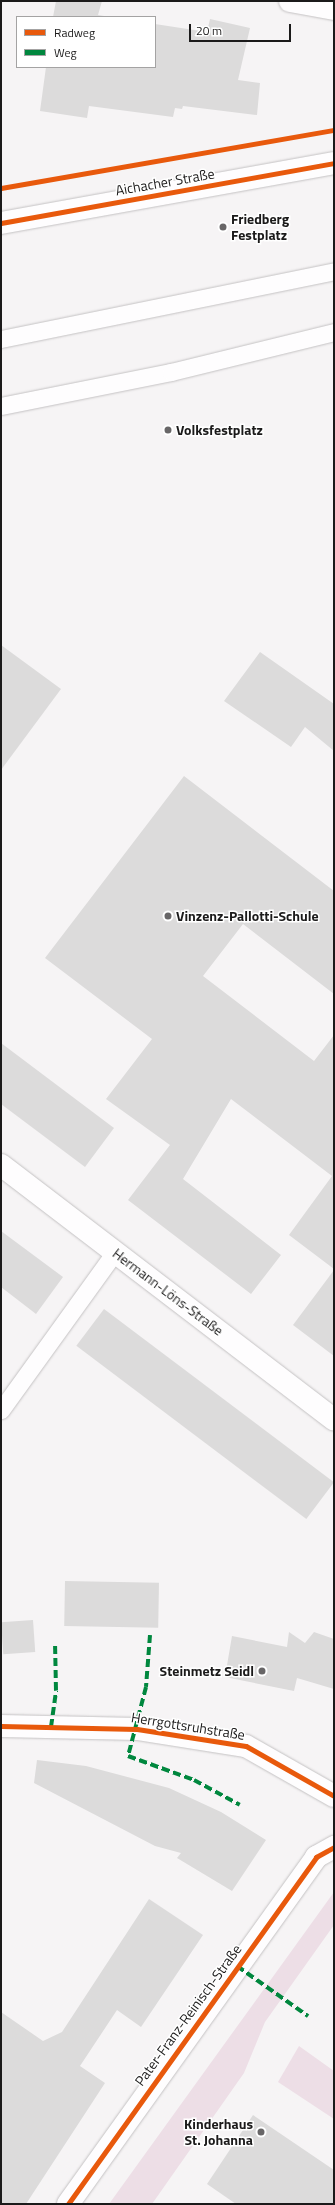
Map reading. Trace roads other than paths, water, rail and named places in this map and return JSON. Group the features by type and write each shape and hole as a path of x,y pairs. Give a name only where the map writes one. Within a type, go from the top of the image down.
{"street":[{"path":"290,1 334,8"},
{"name":"Aichacher Straße","path":"1,223 334,163"},
{"name":"Hermann-Löns-Straße","path":"1,1165 334,1420"},
{"name":"Herrgottsruhstraße","path":"1,1726 137,1729 246,1746 334,1796"},
{"name":"Pater-Franz-Reinisch-Straße","path":"68,2204 316,1857 334,1847"}],"lane":[{"path":"1,339 334,271"},
{"path":"1,406 171,372 334,332"},
{"path":"1,1410 115,1252"}],"place":[{"name":"Friedberg Festplatz","path":"223,227"},
{"name":"Volksfestplatz","path":"168,430"},
{"name":"Vinzenz-Pallotti-Schule","path":"168,916"},
{"name":"Steinmetz Seidl","path":"262,1671"},
{"name":"Kinderhaus St. Johanna","path":"261,2132"}]}
